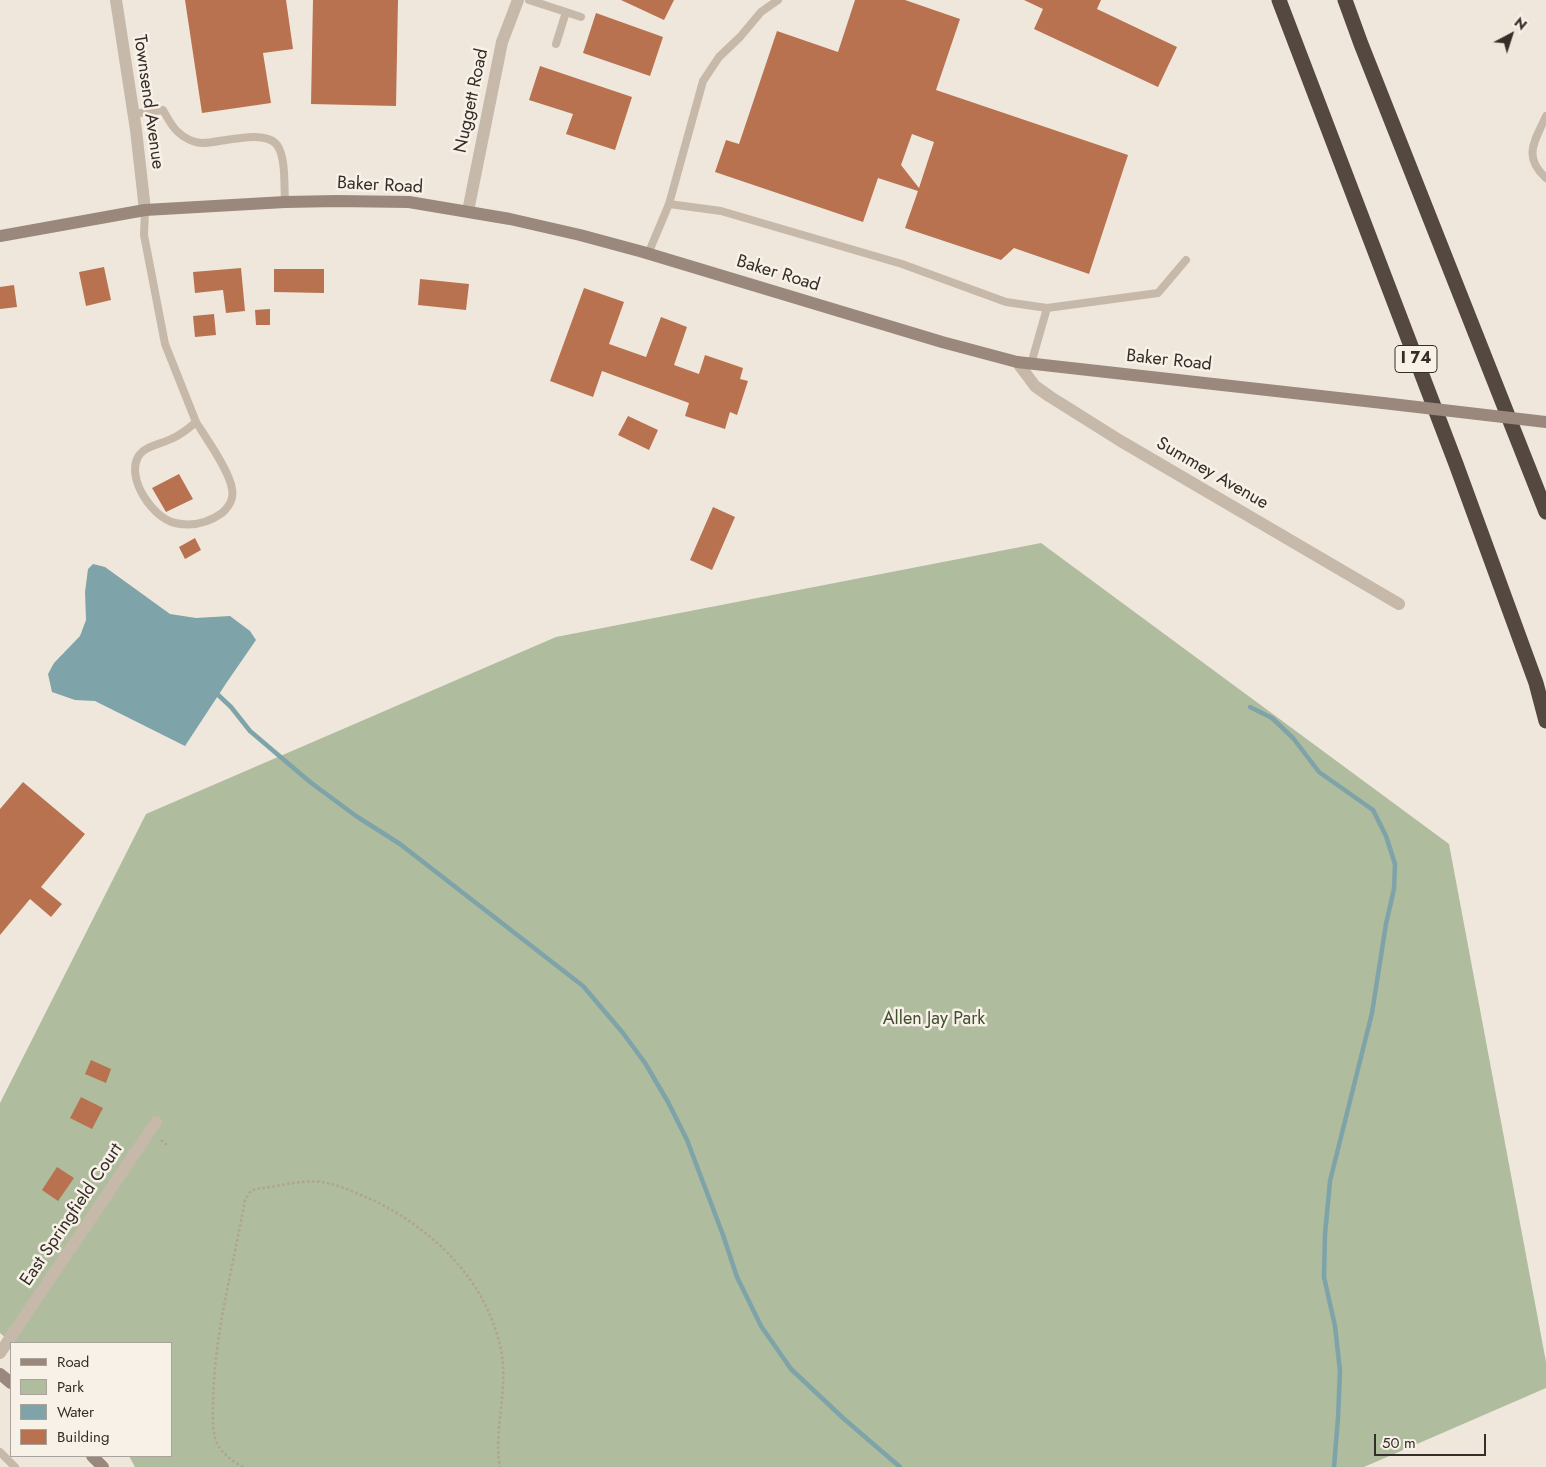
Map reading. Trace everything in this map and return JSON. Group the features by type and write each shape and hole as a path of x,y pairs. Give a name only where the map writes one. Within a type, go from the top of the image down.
{"highway":[{"name":"I 74","path":"1279,0 1456,464 1536,683 1546,721"},
{"path":"1346,0 1361,44 1546,512"}],"street":[{"name":"Townsend Avenue","path":"116,0 133,114 144,210"},
{"name":"Nuggett Road","path":"468,211 502,42 518,0"},
{"name":"Baker Road","path":"0,236 144,210 337,200 409,202 510,219 571,233 648,254 942,342 1018,362 1546,422"},
{"name":"Summey Avenue","path":"1018,362 1035,386 1049,396 1119,440 1399,604"},
{"name":"East Springfield Court","path":"0,1353 156,1122"},
{"path":"0,1374 10,1382"},
{"path":"93,1457 103,1467"}],"lane":[{"path":"529,0 581,17"},
{"path":"648,254 669,204 703,81 720,57 761,12 778,0"},
{"path":"556,44 566,12"},
{"path":"133,114 163,110 177,132 200,144 257,137 270,138 277,145 282,158 285,202"},
{"path":"1546,116 1532,152 1532,161 1546,178"},
{"path":"669,204 721,211 902,264 1006,302 1047,308 1158,293 1186,260"},
{"path":"144,210 144,235 165,344 196,422 225,472 232,489 232,499 225,510 212,520 192,526 174,523 161,516 146,500 137,486 136,473 138,457 145,449 184,433 196,422"},
{"path":"1031,364 1047,308"},
{"path":"0,1452 15,1467"}],"path":[{"path":"243,1467 222,1451 217,1442 213,1424 213,1382 222,1321 245,1200 250,1192 256,1189 310,1181 327,1183 358,1193 388,1208 420,1229 444,1248 466,1272 484,1301 496,1331 501,1351 504,1372 499,1437 500,1467"}],"green space":[{"name":"Allen Jay Park","path":"1041,543 1449,844 1546,1362 1546,1388 1364,1467 135,1467 130,1457 172,1457 172,1342 11,1342 0,1333 0,1103 146,814 556,637"}],"water":[{"path":"93,564 105,567 170,614 196,618 230,616 250,631 256,640 185,746 95,701 75,700 52,692 48,674 54,663 80,636 86,620 85,592 88,569"}],"building":[{"path":"185,0 286,0 293,49 263,53 271,103 202,113"},
{"path":"313,0 398,0 396,106 311,104"},
{"path":"621,0 674,0 664,20"},
{"path":"855,0 905,0 960,19 936,90 1128,155 1089,274 1014,248 1001,260 905,228 918,191 878,178 863,222 715,172 726,140 739,144 777,31 838,52","holes":["912,134 934,142 919,188 901,165"]},
{"path":"1024,0 1101,0 1097,9 1177,47 1158,87 1034,29 1043,9"},
{"path":"596,13 663,37 650,76 583,53"},
{"path":"540,66 632,97 615,150 566,134 573,114 529,100"},
{"path":"104,267 111,300 86,306 79,272"},
{"path":"241,268 245,311 226,313 223,290 195,293 193,272"},
{"path":"274,269 324,269 324,293 274,292"},
{"path":"420,279 469,284 466,310 418,305"},
{"path":"14,285 17,307 0,309 0,287"},
{"path":"584,288 624,302 609,344 646,357 661,317 687,327 674,365 699,374 705,355 743,368 740,379 748,381 737,415 730,412 725,429 685,416 689,403 602,371 593,397 550,381"},
{"path":"270,309 270,325 256,325 255,310"},
{"path":"214,314 216,335 195,337 193,316"},
{"path":"628,416 658,430 649,450 618,435"},
{"path":"179,474 193,499 166,512 152,488"},
{"path":"713,507 735,517 712,570 690,560"},
{"path":"195,538 201,550 185,559 179,547"},
{"path":"23,782 85,834 41,887 62,904 51,917 30,899 0,935 0,809"},
{"path":"91,1060 111,1069 106,1083 85,1074"},
{"path":"81,1097 103,1108 92,1129 70,1118"},
{"path":"57,1167 74,1178 58,1201 42,1190"}],"waterway":[{"path":"215,692 231,707 250,731 310,782 356,816 400,844 583,986 623,1033 645,1063 668,1102 687,1140 737,1277 761,1326 791,1369 843,1418 900,1467"},
{"path":"1250,707 1272,718 1293,738 1319,772 1373,810 1386,836 1395,864 1394,889 1386,924 1372,1013 1330,1181 1325,1234 1324,1277 1335,1326 1340,1371 1334,1467"}]}
